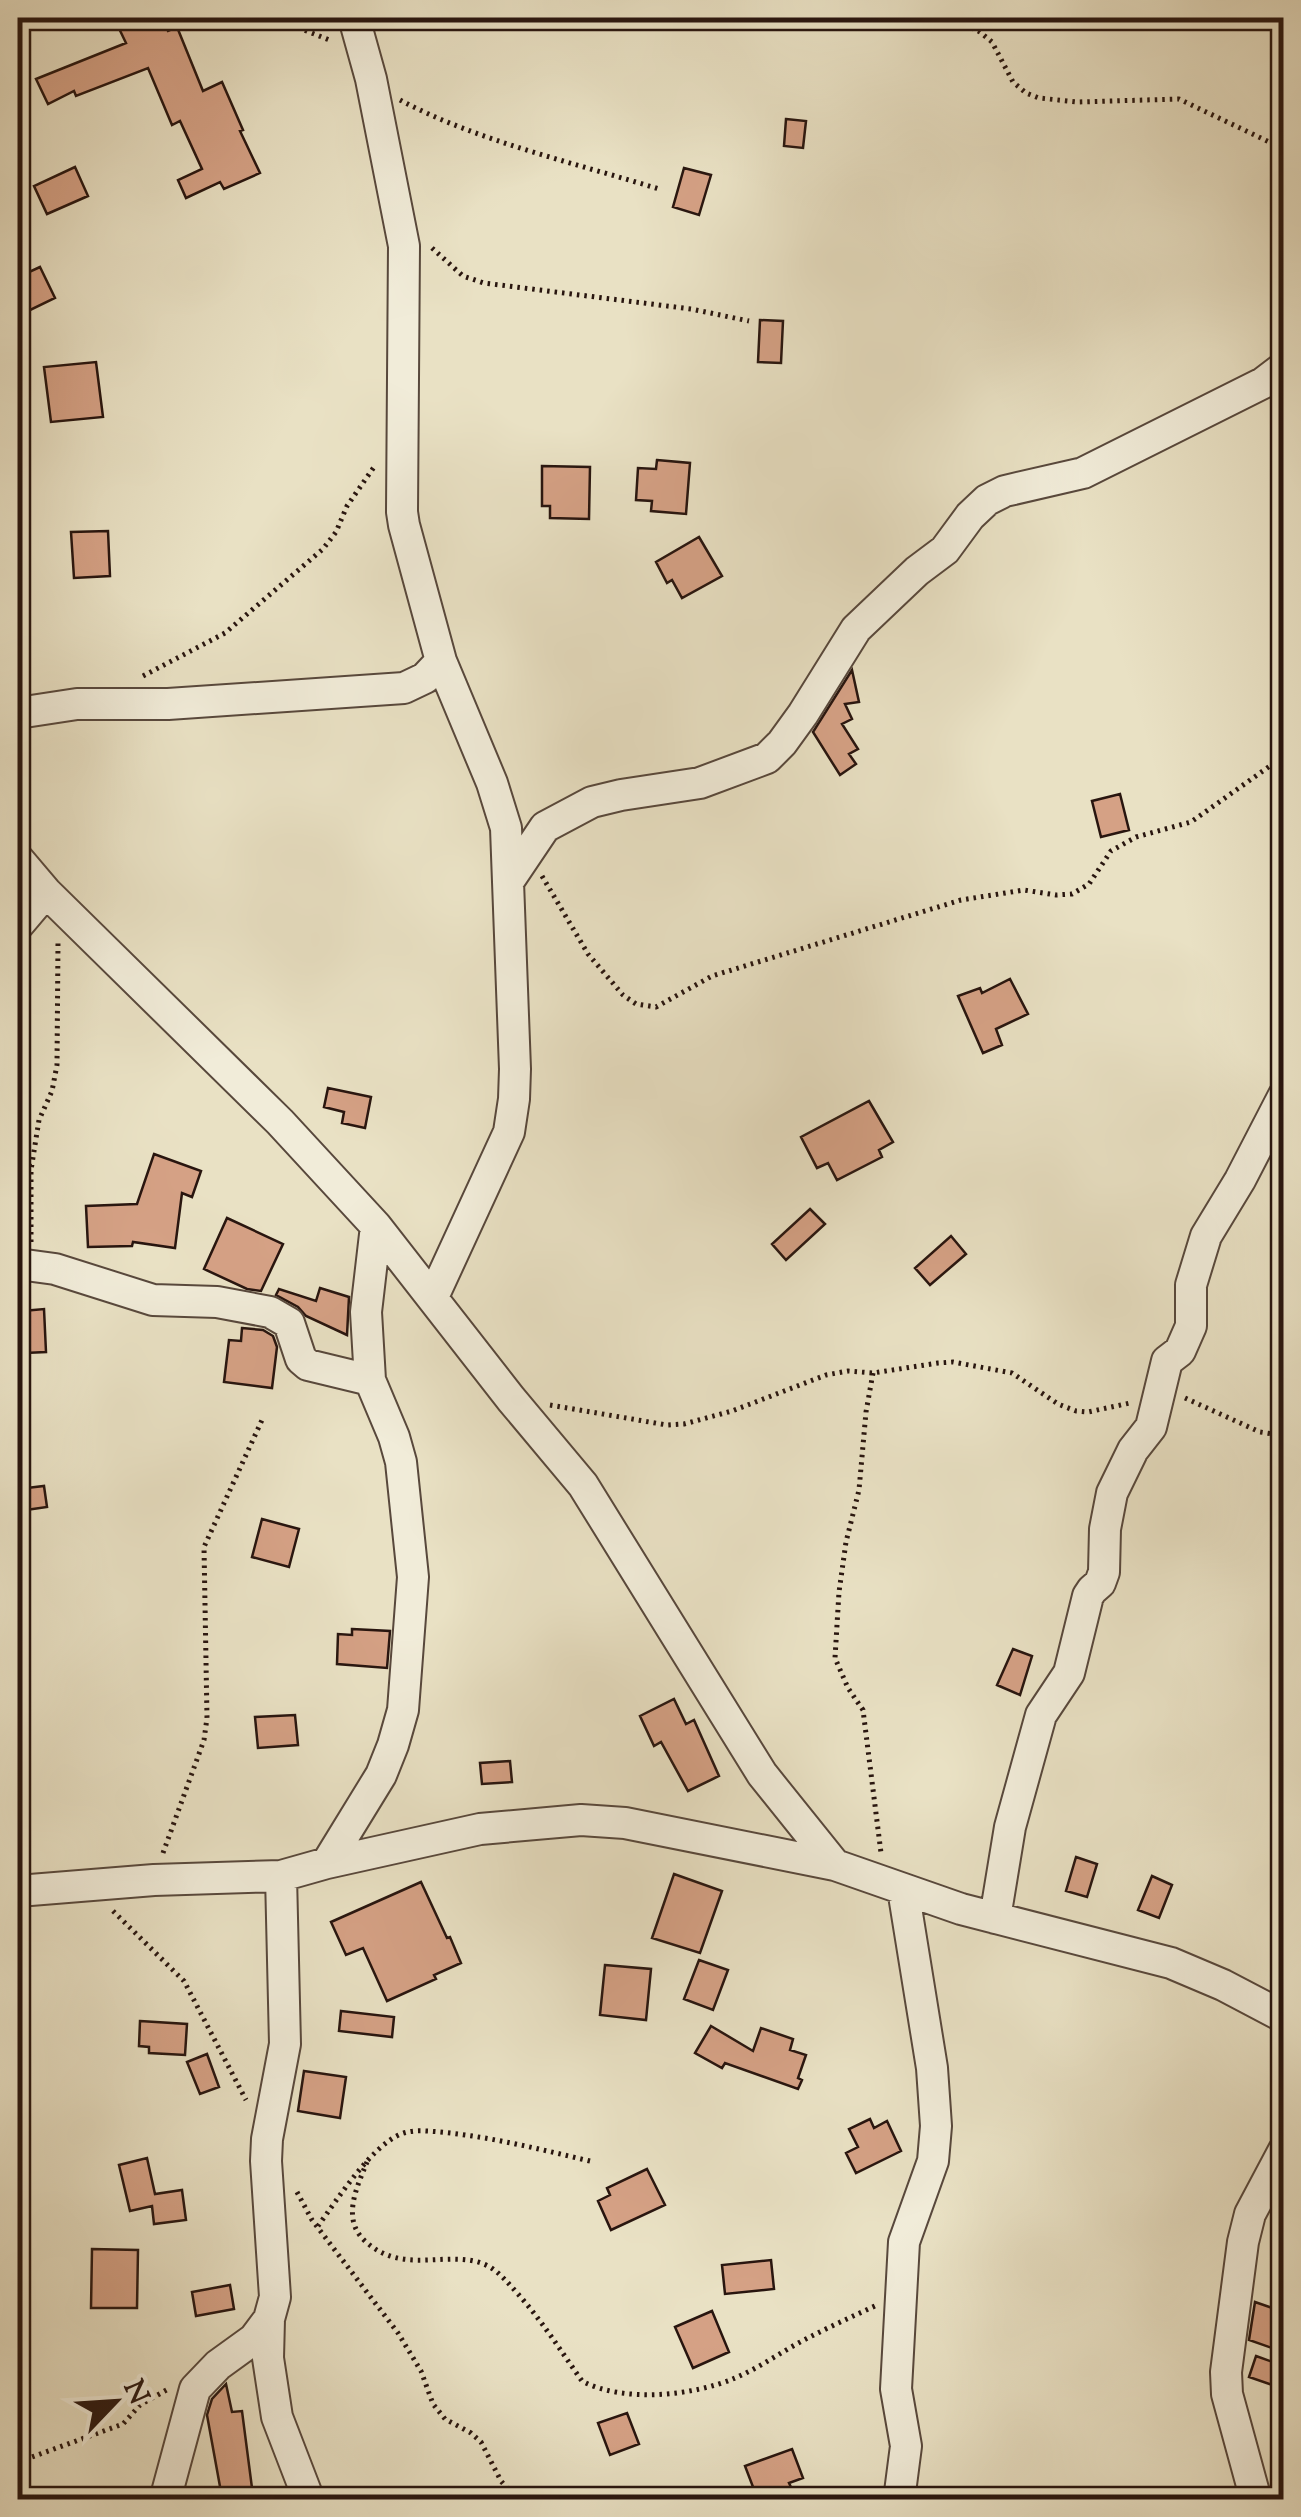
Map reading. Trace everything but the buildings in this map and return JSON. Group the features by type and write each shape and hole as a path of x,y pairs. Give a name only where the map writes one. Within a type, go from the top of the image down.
{"street":[{"path":"354,18 369,70 404,246 404,525 440,662 506,828 514,1100 509,1132 433,1297"},
{"path":"508,882 546,827 592,802 700,783 767,758 803,714 856,630 917,571 945,550 986,500 1005,491 1083,473 1263,384 1284,366"},
{"path":"18,713 59,706 168,704 404,688 425,678 440,662"},
{"path":"18,859 53,899 280,1122 376,1226 584,1485 762,1774 834,1864"},
{"path":"18,926 53,899"},
{"path":"995,1918 1010,1828 1041,1716 1069,1673 1088,1596 1100,1584 1104,1572 1104,1529 1112,1494 1133,1450 1151,1427 1167,1361 1180,1351 1190,1326 1191,1285 1206,1236 1284,1095"},
{"path":"327,1863 381,1775 403,1710 413,1577 402,1462 370,1380 366,1312 376,1226"},
{"path":"25,1264 55,1269 152,1300 205,1301 270,1312 290,1323 301,1359 308,1364 370,1380"},
{"path":"18,1890 281,1876 480,1829 581,1820 625,1824 834,1864 995,1918 1171,1963 1284,2017"},
{"path":"281,1876 285,2044 267,2139 275,2275 268,2358 278,2416 309,2500"},
{"path":"894,1885 932,2068 936,2126 933,2162 904,2242 896,2390 906,2446 898,2500"},
{"path":"1256,2500 1227,2394 1226,2372 1250,2214 1284,2150"},
{"path":"165,2500 195,2389 208,2374 244,2348 269,2319"}],"path":[{"path":"238,18 289,24 337,44 369,70 387,92 430,116 658,189"},
{"path":"882,18 947,24 980,32 992,42 1013,82 1039,98 1078,102 1179,100 1284,149"},
{"path":"400,220 462,276 484,284 692,309 749,321"},
{"path":"110,704 141,677 224,634 323,548 402,426"},
{"path":"528,852 588,954 624,995 636,1004 656,1007 712,976 961,900 1024,890 1072,894 1089,884 1112,851 1136,837 1191,822 1284,756"},
{"path":"25,1264 31,1170 39,1120 52,1091 57,1065 53,899"},
{"path":"18,1120 31,1170"},
{"path":"512,1399 667,1425 684,1424 848,1370 872,1373 953,1362 1012,1374 1076,1411 1171,1395 1260,1432 1273,1434 1284,1430"},
{"path":"872,1373 859,1490 838,1592 835,1658 863,1710 894,1885"},
{"path":"154,1880 204,1740 208,1718 204,1547 262,1420"},
{"path":"85,1885 184,1981 267,2139"},
{"path":"318,2226 367,2162 390,2140 415,2130 481,2136 594,2162"},
{"path":"367,2162 352,2209 354,2224 369,2245 406,2260 486,2265 500,2274 531,2309 582,2380 624,2394 666,2394 721,2383 900,2294"},
{"path":"294,2187 318,2226 398,2333 421,2372 433,2404 445,2418 481,2442 516,2500"},
{"path":"18,2462 123,2424 140,2405 160,2392 208,2374"}]}
